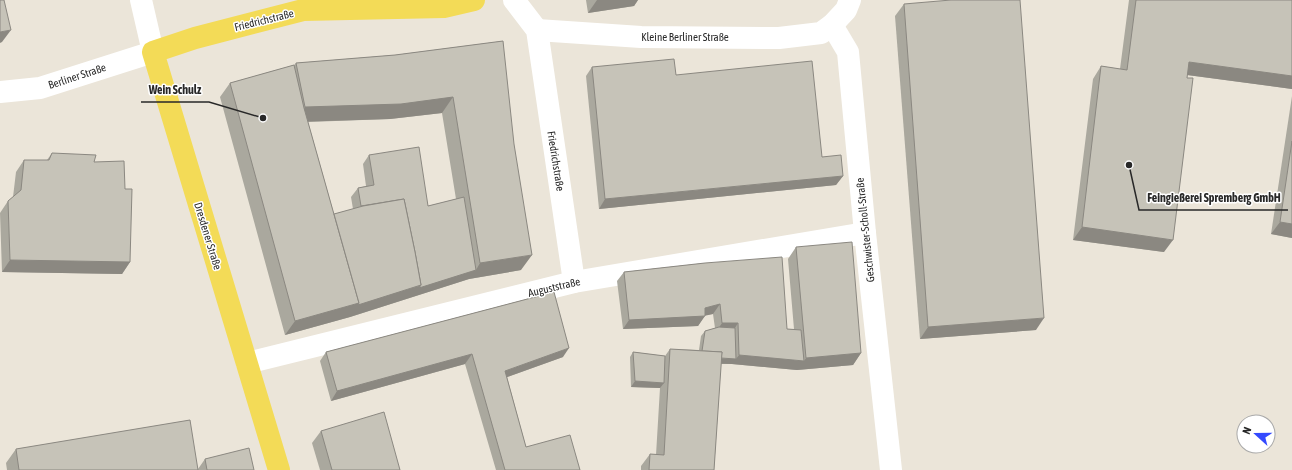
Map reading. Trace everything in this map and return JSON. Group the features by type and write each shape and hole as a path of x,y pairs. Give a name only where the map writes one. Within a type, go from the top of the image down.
{"main road":[{"name":"Friedrichstraße","path":"153,52 195,38 303,10 444,7 474,0"},
{"name":"Dresdener Straße","path":"153,52 279,470"}],"street":[{"name":"Dresdener Straße","path":"141,0 153,52"},
{"name":"Friedrichstraße","path":"514,0 536,30 574,282"},
{"path":"832,25 846,10 850,0"},
{"name":"Kleine Berliner Straße","path":"536,30 641,37 779,38 821,32 832,25"},
{"name":"Geschwister-Scholl-Straße","path":"832,25 848,52 865,233 891,470"},
{"name":"Berliner Straße","path":"0,92 40,88 153,52"},
{"name":"Auguststraße","path":"247,363 574,282 865,233"}],"building":[{"path":"0,0 4,0 11,30 0,32"},
{"path":"951,0 1020,0 1044,318 928,327 904,4"},
{"path":"1136,0 1292,0 1292,76 1189,62 1187,78 1193,78 1173,240 1082,227 1101,66 1127,70"},
{"path":"503,41 514,144 532,255 480,263 453,97 401,104 305,107 296,63 395,55"},
{"path":"674,59 676,75 812,61 822,157 841,155 843,176 605,199 592,67"},
{"path":"294,65 304,108 359,303 295,321 230,83"},
{"path":"1292,141 1292,224 1280,222"},
{"path":"419,147 428,206 464,197 476,270 419,288 421,285 404,199 361,206 358,188 374,185 369,155"},
{"path":"52,153 96,155 94,162 124,161 125,189 132,189 130,262 10,260 8,201 21,190 24,160 49,160"},
{"path":"404,199 421,285 358,305 359,303 334,214 363,206"},
{"path":"852,242 861,353 806,358 796,247"},
{"path":"782,257 787,329 801,330 804,361 739,355 738,323 722,323 720,304 705,308 705,316 629,320 624,272 705,263"},
{"path":"554,292 569,348 505,371 526,447 570,435 580,470 505,470 472,354 337,391 326,352"},
{"path":"719,327 735,328 736,359 721,358 722,352 702,351 705,331"},
{"path":"670,349 722,352 714,470 649,470 650,454 664,455"},
{"path":"633,352 665,356 664,383 635,381"},
{"path":"384,412 400,470 332,470 321,431"},
{"path":"190,420 198,470 19,470 16,449"},
{"path":"249,448 254,470 207,470 205,459"}],"place":[{"name":"Wein Schulz","path":"263,118"},
{"name":"Feingießerei Spremberg GmbH","path":"1129,165"}]}
